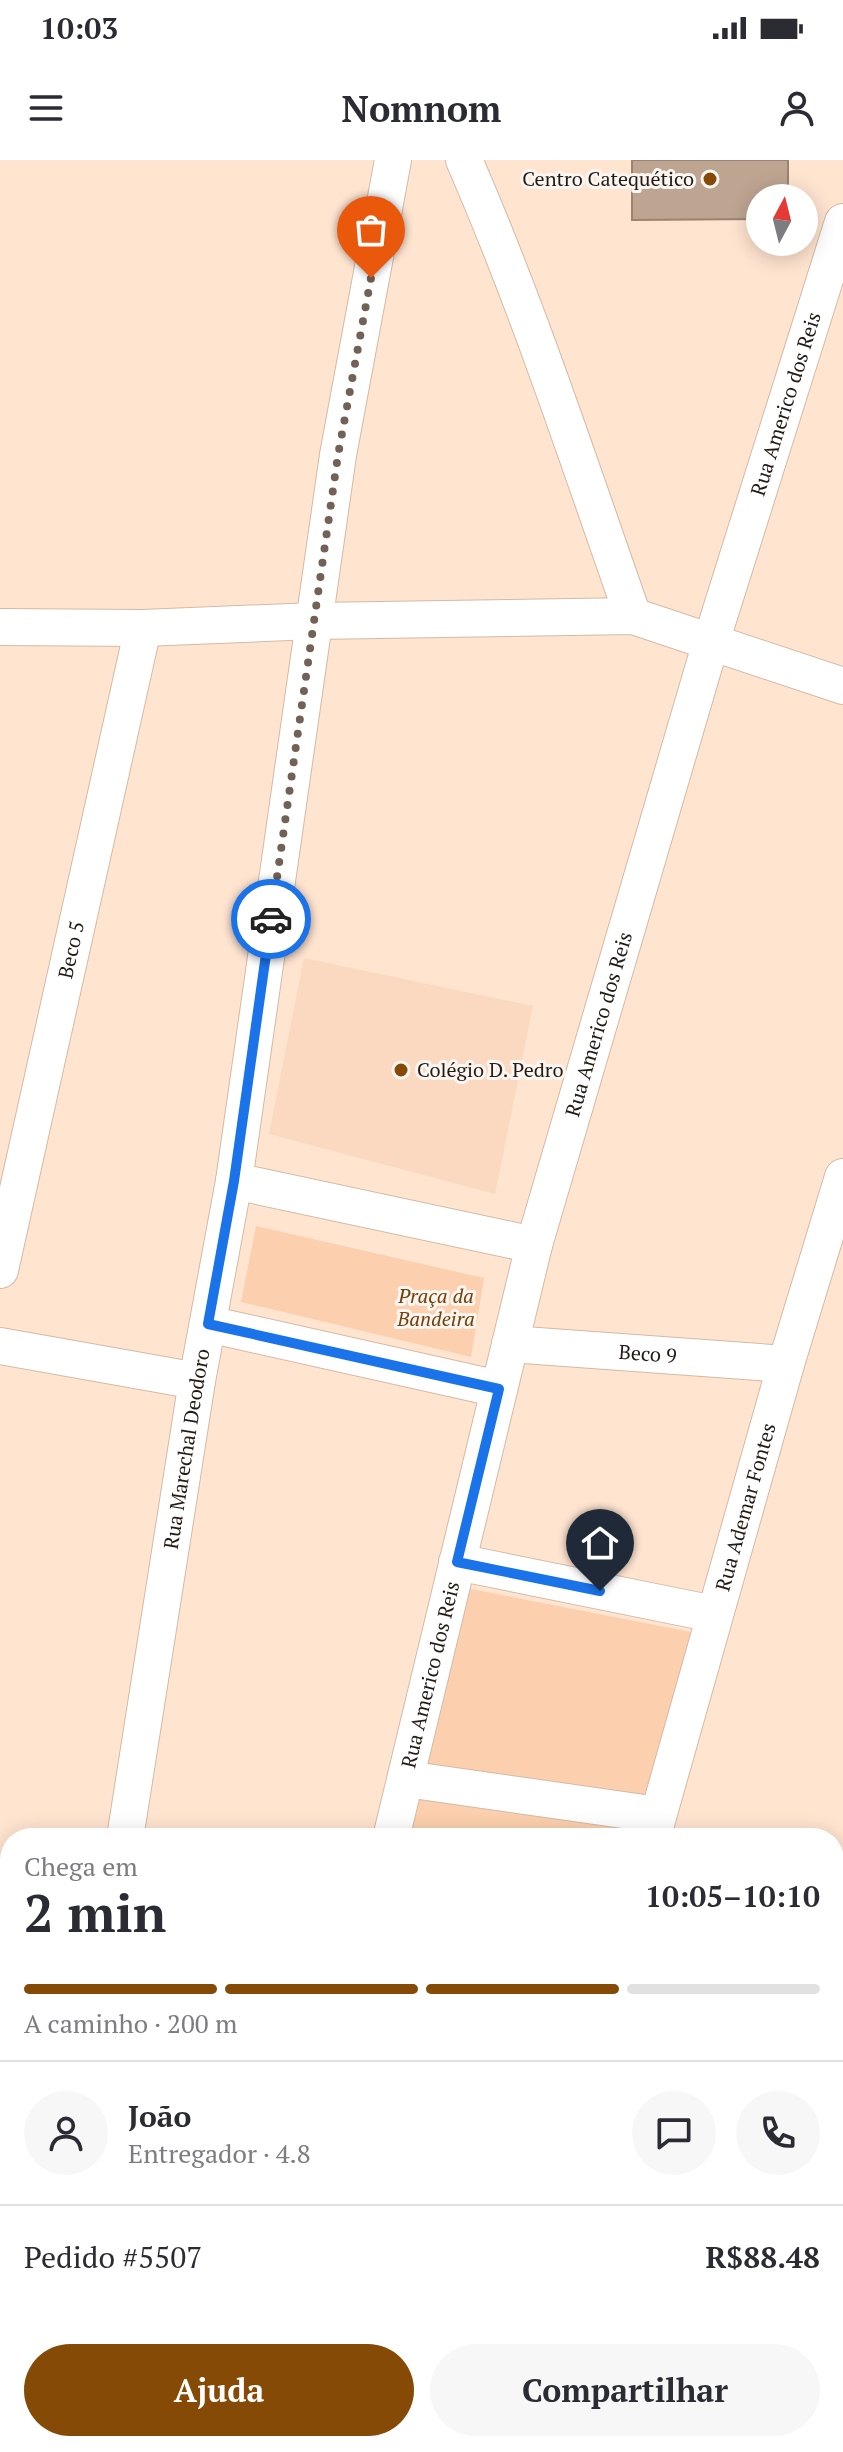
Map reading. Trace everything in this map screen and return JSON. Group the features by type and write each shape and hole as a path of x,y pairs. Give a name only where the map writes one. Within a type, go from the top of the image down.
{"street":[{"name":"Rua Marechal Deodoro","path":"127,1828 197,1381 234,1181 338,455 393,160"},
{"path":"464,160 544,363 633,616"},
{"name":"Rua Americo dos Reis","path":"394,1828 534,1245 711,642 843,222"},
{"path":"0,627 143,628 314,621 633,616 843,686"},
{"name":"Beco 5","path":"0,1270 143,628"},
{"name":"Rua Ademar Fontes","path":"655,1826 786,1364 843,1177"},
{"path":"234,1181 534,1245"},
{"path":"208,1324 499,1389"},
{"name":"Beco 9","path":"510,1344 786,1364"},
{"path":"0,1346 197,1381"},
{"path":"457,1562 714,1614"},
{"path":"406,1779 655,1826"}],"shaded area":[{"name":"Colégio D. Pedro","path":"304,958 533,1006 495,1194 269,1134"}],"green space":[{"name":"Praça da Bandeira","path":"256,1226 484,1278 471,1357 241,1302"},
{"path":"466,1588 696,1633 649,1805 425,1776"},
{"path":"416,1789 626,1821 627,1828 407,1828"}],"building":[{"name":"Centro Catequético","path":"632,160 788,160 788,184 746,184 746,219 632,220"}],"way so far":[{"path":"271,919 338,455 371,278"}],"place":[{"name":"Centro Catequético","path":"710,179"},
{"name":"Colégio D. Pedro","path":"401,1070"}],"route":[{"path":"271,919 234,1181 208,1324 499,1389 457,1562 600,1591"}]}
